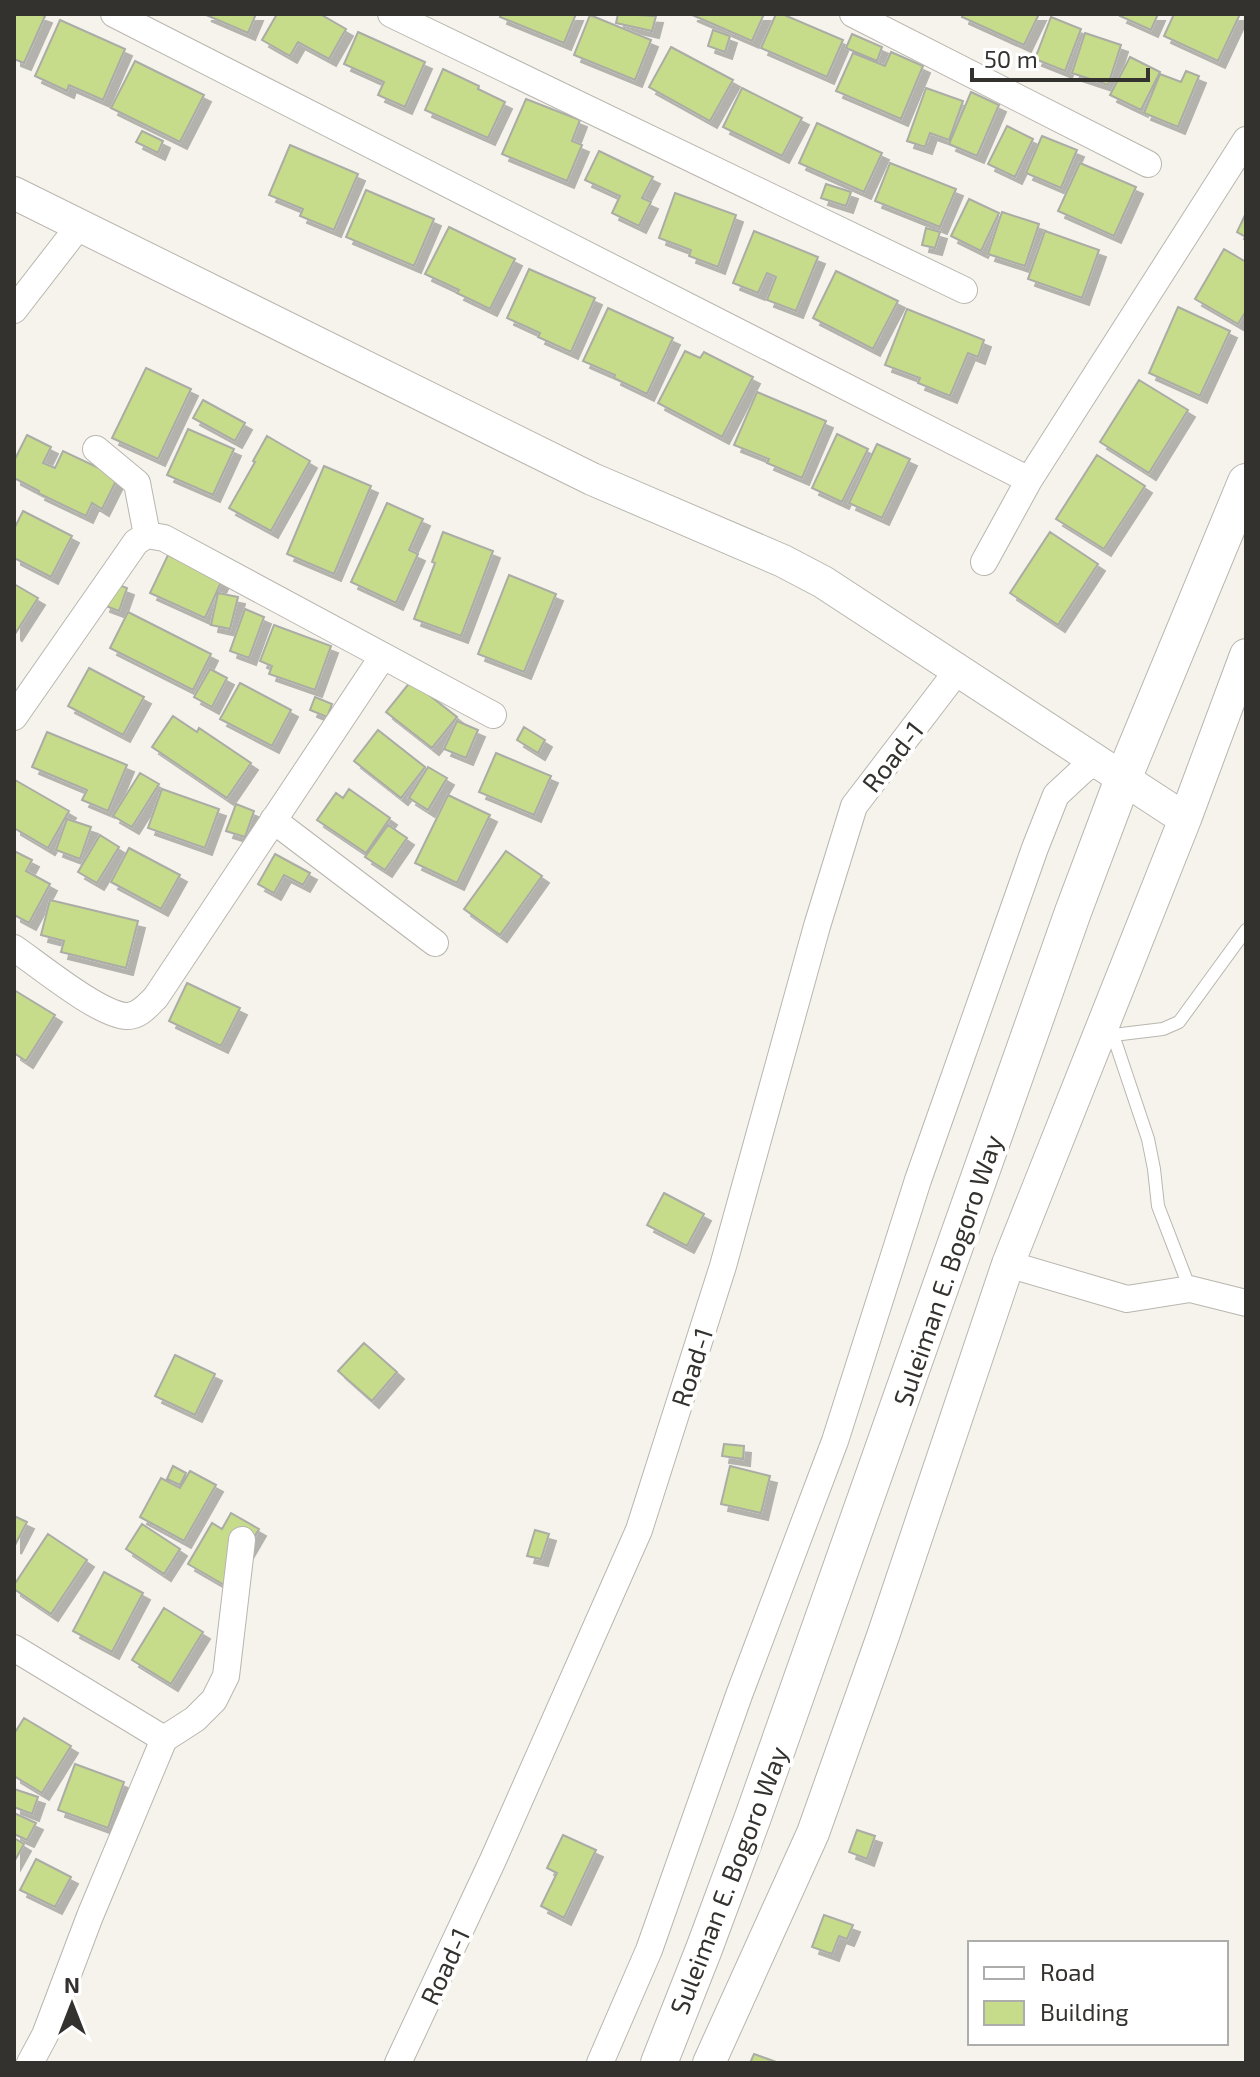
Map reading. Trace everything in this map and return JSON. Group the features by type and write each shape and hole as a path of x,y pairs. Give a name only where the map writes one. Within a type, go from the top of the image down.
{"main road":[{"name":"Suleiman E. Bogoro Way","path":"659,2063 753,1817 1068,927 1110,770 1246,482"}],"street":[{"path":"114,14 1029,480"},
{"path":"391,14 964,290"},
{"path":"853,14 1148,164"},
{"path":"984,562 1029,480 1246,140"},
{"path":"14,193 592,479 783,561 823,582 1185,819"},
{"path":"14,310 79,226"},
{"path":"96,449 137,483 147,535"},
{"path":"14,717 136,542 147,535 164,538 493,715"},
{"path":"14,948 101,1008 127,1016 142,1011 156,997 383,656"},
{"name":"Road-1","path":"398,2063 493,1860 639,1530 723,1266 817,926 854,806 958,670"},
{"name":"Suleiman E. Bogoro Way","path":"709,2063 813,1833 1008,1264 1106,1036 1185,819 1243,673"},
{"path":"600,2063 649,1950 739,1695 835,1441 918,1180 1035,848 1056,795 1084,769 1110,770"},
{"path":"273,820 435,943"},
{"path":"1008,1264 1127,1299 1190,1289 1246,1303"},
{"path":"30,2063 45,2035 85,1928 164,1739 195,1719 214,1700 226,1676 242,1540"},
{"path":"14,1648 164,1739"}],"lane":[{"path":"1190,1289 1158,1206 1148,1139 1106,1036 1163,1029 1179,1022 1246,930"}],"building":[{"path":"14,14 45,16 24,63 14,59"},
{"path":"204,14 256,14 248,33"},
{"path":"277,14 320,14 346,29 329,59 298,42 290,56 262,40"},
{"path":"501,14 576,14 564,43 500,17"},
{"path":"618,14 656,16 652,31 616,23"},
{"path":"690,14 764,14 752,41"},
{"path":"776,14 843,40 827,77 761,48"},
{"path":"963,14 1039,14 1024,45 962,17"},
{"path":"1121,14 1158,14 1151,30"},
{"path":"1174,14 1240,14 1218,61 1164,36"},
{"path":"590,15 651,40 635,80 574,55"},
{"path":"1051,17 1081,29 1065,71 1035,59"},
{"path":"60,20 125,49 103,100 69,85 67,91 35,76"},
{"path":"713,30 730,36 725,52 708,46"},
{"path":"358,32 425,62 405,107 378,95 384,82 344,64"},
{"path":"1085,33 1121,45 1108,85 1072,73"},
{"path":"852,34 882,47 877,61 846,48"},
{"path":"671,47 733,80 710,121 649,87"},
{"path":"891,52 923,66 901,119 836,91 853,53 885,66"},
{"path":"1130,57 1160,72 1141,110 1110,95"},
{"path":"135,61 204,95 180,142 111,108"},
{"path":"443,69 505,102 488,138 425,110"},
{"path":"1186,71 1199,76 1178,127 1144,113 1160,74 1181,82"},
{"path":"742,88 802,118 782,156 723,127"},
{"path":"926,88 963,101 949,140 930,133 925,147 907,141"},
{"path":"971,92 999,105 977,156 949,144"},
{"path":"526,99 580,120 572,141 582,145 567,181 502,154"},
{"path":"817,123 882,153 864,192 799,163"},
{"path":"1007,126 1033,139 1015,177 988,164"},
{"path":"142,131 163,141 158,153 136,142"},
{"path":"1042,136 1077,150 1061,188 1026,173"},
{"path":"290,145 358,174 334,230 300,216 303,209 269,195"},
{"path":"599,151 653,177 642,198 651,202 639,226 612,213 620,196 585,180"},
{"path":"890,163 956,189 940,227 875,201"},
{"path":"1080,163 1136,187 1114,236 1058,211"},
{"path":"826,184 851,192 846,206 821,198"},
{"path":"366,190 434,219 414,266 346,237"},
{"path":"675,193 736,215 718,267 689,256 691,250 659,238"},
{"path":"969,199 999,213 981,251 951,236"},
{"path":"1002,212 1039,224 1025,266 988,254"},
{"path":"1246,213 1246,237 1237,232"},
{"path":"449,227 515,259 490,309 425,274"},
{"path":"926,228 940,232 935,248 922,245"},
{"path":"754,231 818,257 796,311 767,300 776,277 767,273 758,293 733,283"},
{"path":"1045,231 1099,250 1082,298 1028,279"},
{"path":"1224,249 1246,262 1246,311 1238,324 1195,299"},
{"path":"529,269 595,298 571,352 507,318"},
{"path":"836,271 898,301 873,349 813,318"},
{"path":"1178,307 1230,331 1200,396 1149,373"},
{"path":"608,308 673,338 647,394 583,361"},
{"path":"907,309 984,340 978,357 968,353 950,396 918,383 920,378 885,365"},
{"path":"685,351 700,358 704,352 753,377 722,437 658,403"},
{"path":"146,368 191,389 158,459 112,438"},
{"path":"1139,380 1188,410 1149,473 1100,442"},
{"path":"757,392 826,421 802,478 767,463 769,459 734,445"},
{"path":"203,400 245,423 235,441 193,418"},
{"path":"188,429 234,449 213,495 167,475"},
{"path":"837,434 868,449 842,502 812,488"},
{"path":"27,435 51,447 43,463 55,468 63,451 118,477 102,509 92,503 86,516 14,478 14,461"},
{"path":"267,436 310,461 271,531 229,508"},
{"path":"877,444 910,459 882,518 849,503"},
{"path":"1097,455 1145,486 1104,549 1056,519"},
{"path":"324,466 371,486 334,574 287,554"},
{"path":"387,503 423,519 409,550 418,554 396,603 351,582"},
{"path":"23,511 72,536 51,577 14,558 14,529"},
{"path":"443,532 493,551 461,636 414,619"},
{"path":"1050,532 1098,564 1058,625 1010,593"},
{"path":"168,555 222,580 205,618 150,593"},
{"path":"509,575 556,594 524,672 478,654"},
{"path":"111,582 127,588 119,611 103,605"},
{"path":"14,584 38,598 15,634 14,633"},
{"path":"218,593 238,597 230,629 211,625"},
{"path":"245,609 264,617 249,658 230,651"},
{"path":"128,612 211,654 193,690 110,648"},
{"path":"274,625 331,646 315,690 269,674 272,666 260,661"},
{"path":"89,668 144,697 123,735 68,706"},
{"path":"210,669 227,678 212,707 194,697"},
{"path":"411,681 457,717 432,748 386,712"},
{"path":"240,683 291,710 272,746 220,719"},
{"path":"315,697 332,704 327,717 310,710"},
{"path":"173,716 197,732 199,728 251,763 227,798 152,747"},
{"path":"457,721 478,730 466,758 444,749"},
{"path":"524,727 545,740 538,753 517,740"},
{"path":"378,730 425,767 401,798 354,761"},
{"path":"47,732 127,765 108,811 82,800 87,790 32,767"},
{"path":"496,753 551,776 534,815 479,792"},
{"path":"428,767 447,778 428,810 409,798"},
{"path":"140,773 159,784 132,827 113,816"},
{"path":"15,780 69,811 48,848 14,828"},
{"path":"162,789 219,809 205,848 148,828"},
{"path":"349,789 390,818 366,853 317,820 336,793 343,798"},
{"path":"448,795 490,815 457,883 415,863"},
{"path":"236,804 254,811 245,837 226,831"},
{"path":"67,819 91,827 80,859 56,850"},
{"path":"388,825 407,838 385,870 365,857"},
{"path":"100,835 119,847 97,883 78,872"},
{"path":"129,848 180,875 161,909 111,882"},
{"path":"14,851 32,860 26,871 50,884 29,923 14,915"},
{"path":"506,851 542,876 500,935 464,909"},
{"path":"275,854 310,873 303,885 284,875 274,893 258,884"},
{"path":"50,900 138,921 126,968 61,952 64,941 41,935"},
{"path":"187,983 240,1008 221,1046 169,1021"},
{"path":"14,990 55,1015 26,1061 14,1053"},
{"path":"664,1193 704,1214 687,1246 647,1225"},
{"path":"364,1343 397,1372 372,1401 338,1371"},
{"path":"175,1355 215,1374 195,1415 155,1396"},
{"path":"724,1444 744,1446 743,1459 722,1456"},
{"path":"173,1466 186,1473 180,1485 167,1479"},
{"path":"730,1466 770,1476 761,1513 721,1504"},
{"path":"190,1471 216,1485 184,1541 140,1517 161,1478 180,1488"},
{"path":"231,1513 259,1529 226,1586 188,1564 212,1523 222,1529"},
{"path":"14,1516 27,1522 14,1547"},
{"path":"142,1524 180,1549 164,1574 126,1549"},
{"path":"535,1530 549,1534 541,1559 527,1556"},
{"path":"48,1534 87,1560 51,1614 14,1589"},
{"path":"104,1572 143,1593 112,1652 73,1631"},
{"path":"164,1608 203,1632 171,1684 132,1660"},
{"path":"24,1718 71,1746 42,1793 14,1776 14,1734"},
{"path":"75,1764 124,1782 108,1828 58,1810"},
{"path":"14,1789 38,1797 32,1814 14,1807"},
{"path":"14,1813 36,1823 27,1840 14,1834"},
{"path":"857,1830 875,1836 867,1859 849,1852"},
{"path":"563,1835 596,1850 564,1918 541,1906 557,1873 547,1868"},
{"path":"14,1838 24,1844 14,1862"},
{"path":"36,1859 71,1877 55,1907 20,1890"},
{"path":"824,1915 853,1925 847,1939 839,1936 832,1954 812,1947"},
{"path":"754,2054 779,2063 750,2063"}]}
